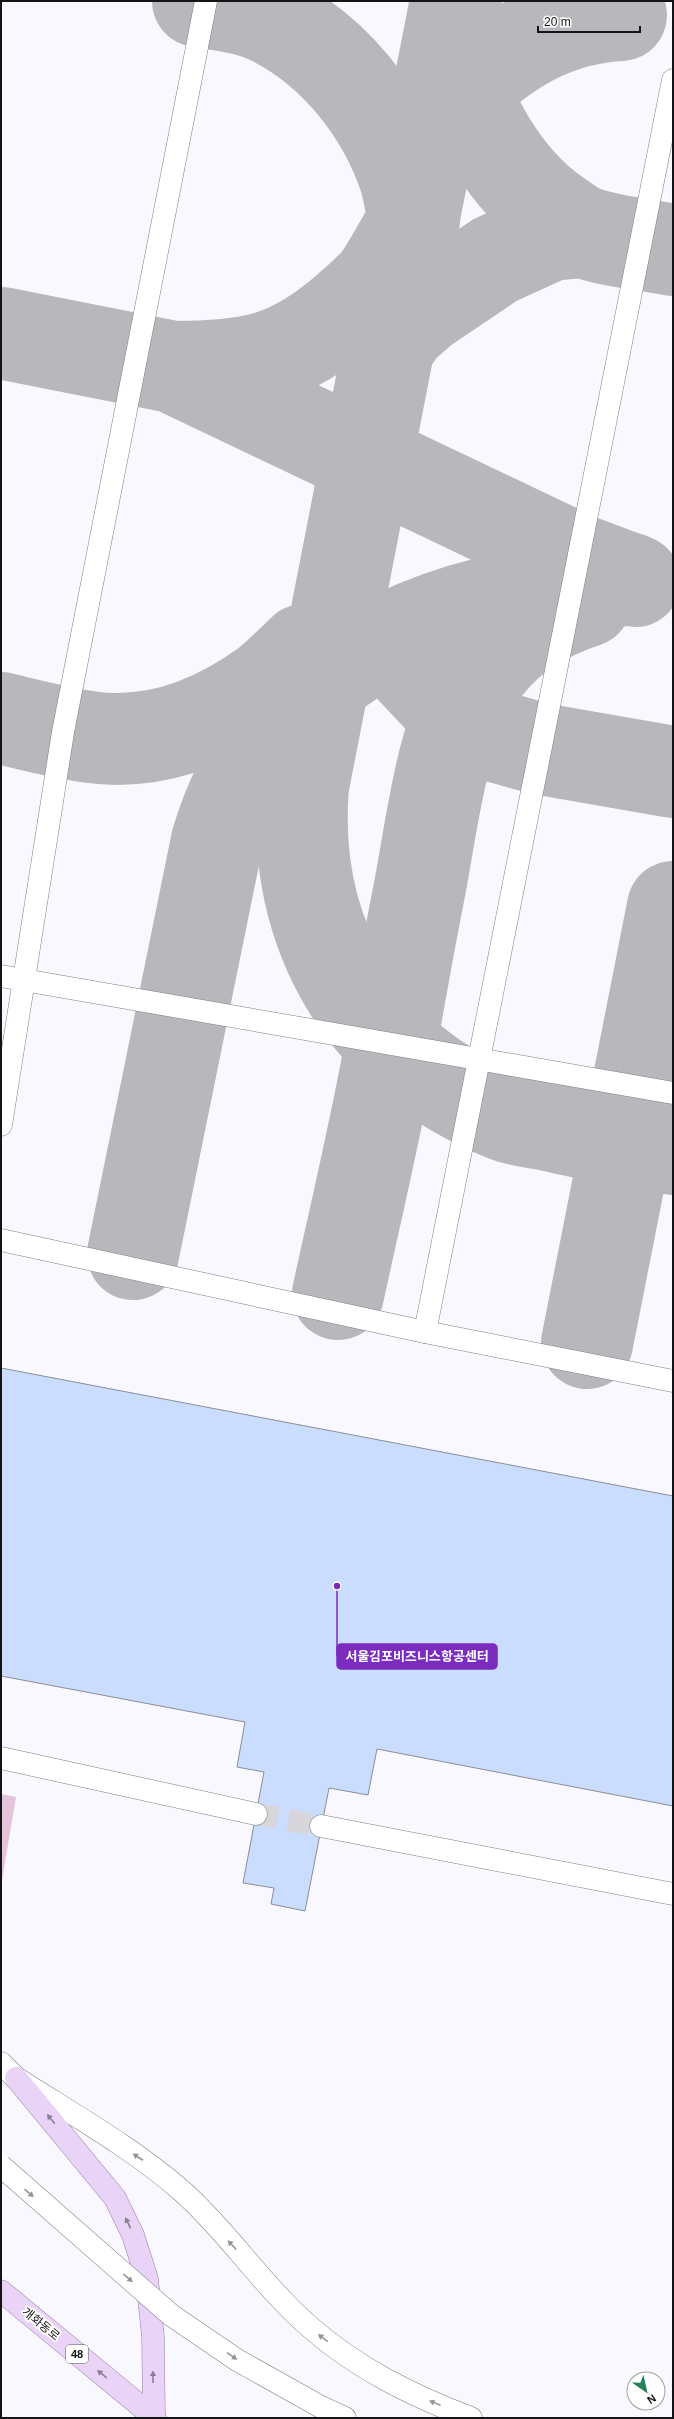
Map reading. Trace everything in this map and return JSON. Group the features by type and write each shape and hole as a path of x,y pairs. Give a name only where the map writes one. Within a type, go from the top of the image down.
{"main road":[{"path":"9,2070 115,2198 134,2235 148,2279 153,2337 154,2417"},
{"name":"개화동로","path":"1,2291 154,2417"}],"lane":[{"path":"1,1125 63,732 206,1"},
{"path":"425,1332 673,80"},
{"path":"1,976 673,1093"},
{"path":"1,1240 425,1332 673,1381"},
{"path":"1,1758 256,1814"},
{"path":"322,1826 673,1894"},
{"path":"9,2070 156,2168 185,2194 311,2328 361,2367 414,2395 471,2418"},
{"path":"1,2166 171,2315 237,2360 321,2407 345,2418"}],"shaded area":[{"path":"1,1794 16,1797 1,1886"}],"building":[{"path":"1,1368 673,1496 673,1806 377,1749 368,1795 329,1788 305,1911 271,1904 274,1888 243,1883 264,1772 237,1767 245,1722 1,1676"}],"taxiway":[{"path":"173,367 200,367 247,362 288,350 307,339 328,325 349,308 376,283 414,220 405,178 396,153 370,107 353,85 335,66 294,32 271,19 244,9 198,1"},
{"path":"456,1 303,786 302,841 310,892 324,941 346,985 376,1026 412,1061 455,1091 509,1117 673,1149"},
{"path":"433,117 496,62 541,35 565,25 592,18 621,15"},
{"path":"447,50 466,97 490,142 504,163 538,200 558,216 584,232 616,241 673,250"},
{"path":"389,346 402,327 424,308 495,260 550,235 583,232"},
{"path":"1,333 173,367 579,560 635,581"},
{"path":"133,1254 217,841 235,794 258,753 286,717 318,685 355,658 396,635 440,617 487,603 541,592 631,579"},
{"path":"338,1294 385,1075 433,813 445,757 453,730 463,705 474,684 485,668 509,643 522,632 537,623 569,607 586,601"},
{"path":"1,718 56,731 90,737 114,739 137,738 160,734 183,728 226,710 266,685 304,650"},
{"path":"414,671 448,707 491,735 541,749 673,772"},
{"path":"587,1343 673,907"}],"tunnel":[{"path":"256,1814 321,1826"}],"place":[{"name":"서울김포비즈니스항공센터","path":"337,1586"}]}
